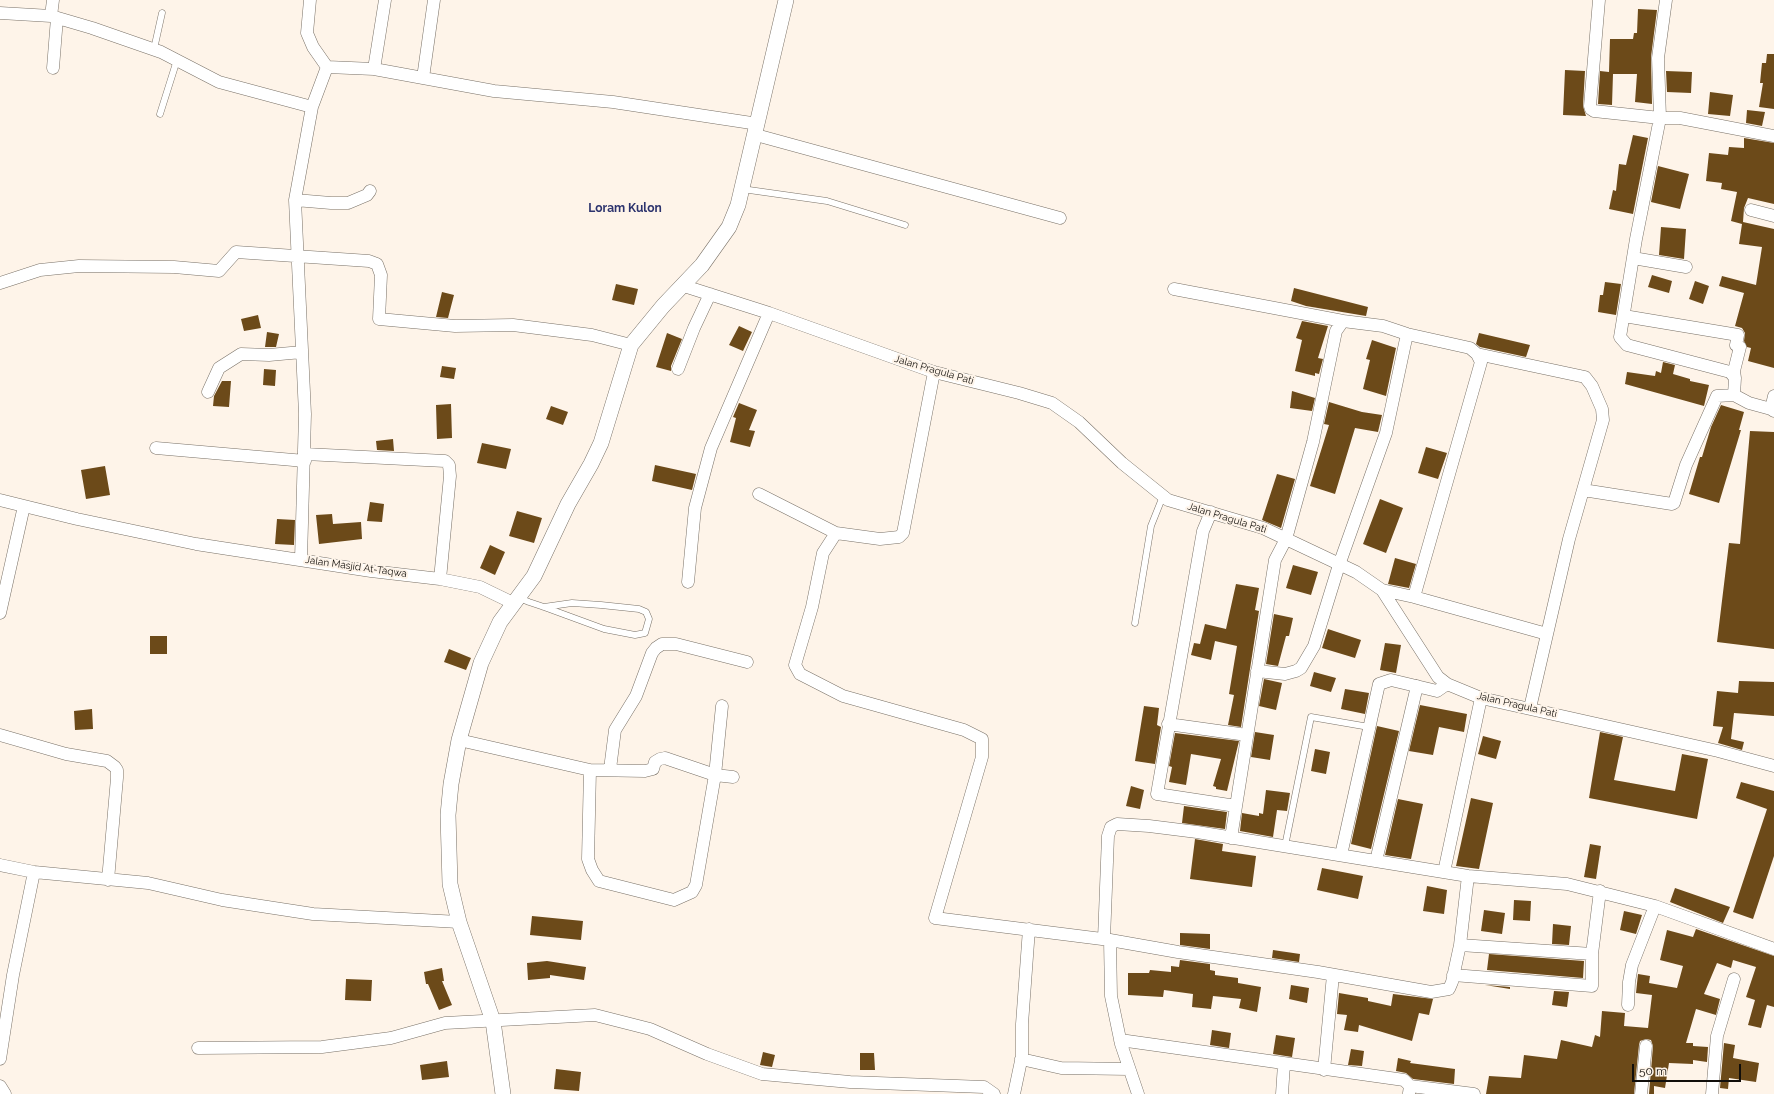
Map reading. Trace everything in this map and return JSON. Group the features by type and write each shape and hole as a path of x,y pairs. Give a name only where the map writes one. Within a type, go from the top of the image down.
{"street":[{"path":"53,0 53,68"},
{"path":"310,0 307,33 313,47 327,67"},
{"path":"374,69 385,0"},
{"path":"423,78 434,0"},
{"path":"503,1094 493,1021 459,922 450,884 448,815 451,784 460,740 481,663 500,622 515,600 529,584 540,564 553,534 601,443 631,345 663,306 684,286 702,265 729,227 738,205 786,0"},
{"path":"1599,0 1590,106 1592,110 1660,118 1680,118 1774,136"},
{"path":"1666,0 1658,58 1660,118 1633,258 1620,338 1624,344 1730,372 1735,378"},
{"path":"3,13 54,17 154,49 219,82 312,107"},
{"path":"327,67 374,69 494,91 613,102 757,129 1060,218"},
{"path":"301,559 305,458 295,200 312,107 327,67"},
{"path":"295,200 348,203 367,195 370,192"},
{"path":"1751,210 1774,216"},
{"path":"0,283 40,270 79,266 174,267 213,272 222,269 236,252 373,261 377,264 381,275 379,319 456,326 513,325 592,335 631,345"},
{"path":"1633,258 1686,267"},
{"name":"Jalan Pragula Pati","path":"684,286 769,313 934,372 1019,393 1052,403 1079,422 1122,463 1168,500 1263,528 1356,572 1382,590 1438,678 1447,684 1481,698 1711,750 1774,766"},
{"path":"1174,289 1343,321 1383,326 1406,334 1470,348 1477,354 1585,377 1599,399 1603,420 1569,540 1530,708"},
{"path":"678,369 694,328 710,294"},
{"path":"688,582 695,508 711,448 769,313"},
{"path":"1624,316 1738,335 1736,345 1740,347 1734,371 1734,394"},
{"path":"1231,838 1275,560 1286,539 1313,442 1336,331 1343,321"},
{"path":"1257,671 1285,674 1296,671 1301,668 1314,646 1339,565 1386,433 1406,334"},
{"path":"208,392 219,368 241,354 269,355 302,352"},
{"path":"1414,597 1462,425 1481,366 1477,354"},
{"path":"759,494 836,533 880,539 899,537 903,533 934,372"},
{"path":"1583,490 1672,504 1674,502 1686,465 1717,396 1734,394 1749,403 1772,410 1774,396"},
{"path":"156,448 305,458 445,461 449,465 450,476 440,579"},
{"path":"0,500 24,506 0,613"},
{"name":"Jalan Masjid At-Taqwa","path":"24,506 196,544 371,571 440,579 480,588 515,600"},
{"path":"1211,512 1203,531 1168,724 1157,794 1236,806"},
{"path":"836,533 823,553 812,607 795,661 796,670 800,674 843,696 964,730 982,739 982,757 935,918 1107,940 1333,975 1431,992 1449,989 1460,945 1468,876"},
{"path":"1382,590 1414,597 1547,634"},
{"path":"610,770 615,730 636,696 656,648 662,644 676,644 747,662"},
{"path":"1341,855 1379,684 1391,680 1436,691 1447,684"},
{"path":"1376,861 1417,686"},
{"path":"1444,872 1481,698"},
{"path":"590,770 588,859 592,870 599,881 674,900 692,892 696,885 715,775 722,706"},
{"path":"1168,724 1247,735"},
{"path":"0,735 66,754 107,761 115,767 117,770 117,778 108,880"},
{"path":"460,740 590,770 650,771 653,769 655,762 665,758 715,775 733,777"},
{"path":"1138,1094 1120,1040 1111,996 1107,940 1108,836 1111,827 1117,824 1150,826 1285,846 1468,876 1567,884 1655,906 1774,949"},
{"path":"0,865 34,872 148,883 222,900 313,914 459,922"},
{"path":"0,1059 13,975 34,872"},
{"path":"1453,975 1592,986 1592,954 1600,892"},
{"path":"1628,1005 1628,982 1632,965 1655,906"},
{"path":"1014,1094 1021,1059 1029,929"},
{"path":"1460,945 1592,954"},
{"path":"1324,1070 1333,975"},
{"path":"1712,1094 1717,1036 1734,979"},
{"path":"198,1048 322,1047 391,1038 445,1023 595,1015 650,1029 707,1054 762,1074 850,1088 984,1087 994,1094"},
{"path":"1120,1040 1324,1070 1404,1080 1410,1090 1474,1094"},
{"path":"1640,1094 1646,1046"},
{"path":"1021,1059 1061,1068 1129,1069"},
{"path":"1282,1094 1284,1064"},
{"path":"0,1086 5,1094"}],"lane":[{"path":"154,49 162,13"},
{"path":"160,114 177,60"},
{"path":"742,189 827,201 905,226"},
{"path":"1135,623 1151,526 1162,496"},
{"path":"515,600 544,607 604,629 635,635 645,633 649,619 646,612 639,609 572,603 544,607"},
{"path":"1285,846 1311,717 1369,727"}],"building":[{"path":"1638,9 1657,10 1651,57 1652,104 1635,102 1637,74 1613,74 1612,105 1598,104 1600,71 1609,72 1610,39 1633,39 1634,33 1637,33"},
{"path":"1767,54 1774,54 1774,109 1759,107 1763,83 1760,83 1762,63 1766,63"},
{"path":"1565,70 1585,71 1583,106 1586,116 1563,115"},
{"path":"1666,71 1692,72 1691,93 1667,92"},
{"path":"1710,92 1733,95 1730,116 1708,114"},
{"path":"1747,110 1765,112 1762,126 1746,123"},
{"path":"1633,135 1648,138 1633,214 1609,209 1613,190 1616,191 1619,164 1626,165"},
{"path":"1744,138 1774,143 1774,204 1748,198 1744,208 1743,222 1774,229 1774,368 1748,361 1751,348 1747,347 1744,341 1745,333 1742,328 1735,326 1744,293 1719,286 1722,276 1756,285 1762,247 1739,244 1742,224 1731,221 1737,192 1721,189 1722,183 1706,181 1709,153 1728,155 1729,147 1744,148"},
{"path":"1658,166 1689,174 1680,209 1651,202"},
{"path":"1661,227 1686,229 1684,259 1659,255"},
{"path":"1652,275 1672,281 1669,293 1648,287"},
{"path":"1695,281 1709,286 1703,304 1689,299"},
{"path":"1605,282 1621,284 1616,315 1598,312 1600,295 1603,295"},
{"path":"616,284 638,289 634,305 612,300"},
{"path":"1294,288 1368,307 1366,316 1306,306 1291,301"},
{"path":"442,292 454,295 448,318 436,317"},
{"path":"258,315 261,328 244,331 241,319"},
{"path":"1302,321 1328,326 1318,358 1323,359 1319,374 1315,373 1315,376 1295,371 1302,340 1296,338"},
{"path":"739,326 752,332 743,351 729,345"},
{"path":"267,332 279,334 276,347 265,347"},
{"path":"667,333 682,339 671,366 671,371 656,367"},
{"path":"1479,333 1530,345 1526,357 1480,347 1476,344"},
{"path":"1372,340 1396,348 1386,396 1363,389 1370,360 1366,359"},
{"path":"1663,362 1675,365 1673,374 1690,379 1690,381 1709,385 1704,406 1625,384 1627,372 1655,376 1656,371 1661,373"},
{"path":"442,366 456,368 454,379 440,377"},
{"path":"264,369 276,370 275,386 263,385"},
{"path":"222,381 231,381 229,407 213,406 214,396"},
{"path":"1292,391 1315,398 1312,411 1290,408"},
{"path":"1329,402 1362,412 1382,415 1378,432 1355,428 1335,494 1310,486 1329,425 1324,424"},
{"path":"739,403 757,410 749,430 755,431 750,447 730,442 736,418 733,417"},
{"path":"451,404 452,438 437,439 436,405"},
{"path":"1721,405 1744,412 1739,430 1741,430 1719,503 1689,494 1700,457 1702,457 1711,427"},
{"path":"551,406 568,412 563,425 546,419"},
{"path":"1750,431 1774,432 1774,649 1717,642 1729,543 1740,544"},
{"path":"393,439 394,451 377,450 376,441"},
{"path":"482,443 511,449 506,469 477,463"},
{"path":"1426,447 1447,453 1438,479 1418,473"},
{"path":"655,465 696,474 692,490 652,481"},
{"path":"105,466 110,495 86,499 81,470"},
{"path":"1277,474 1295,479 1281,528 1262,520"},
{"path":"1380,499 1403,508 1386,553 1363,544"},
{"path":"370,502 384,504 382,522 367,521"},
{"path":"517,511 542,518 534,543 509,536"},
{"path":"332,514 333,524 361,522 362,539 319,544 316,515"},
{"path":"277,519 295,520 294,545 275,544"},
{"path":"490,545 505,552 495,575 480,568"},
{"path":"1395,558 1416,564 1409,588 1388,584"},
{"path":"1293,565 1318,572 1311,595 1286,588"},
{"path":"1236,584 1259,588 1255,610 1259,611 1241,727 1228,725 1234,695 1229,694 1237,646 1215,641 1211,660 1191,655 1194,643 1200,644 1205,624 1226,629"},
{"path":"1274,614 1293,618 1289,636 1286,636 1278,666 1266,664"},
{"path":"1328,629 1361,640 1355,658 1322,648"},
{"path":"150,636 167,636 167,654 150,654"},
{"path":"1385,643 1401,645 1396,673 1380,670"},
{"path":"449,649 471,658 466,670 444,662"},
{"path":"1314,672 1336,678 1331,692 1310,686"},
{"path":"1264,679 1282,683 1276,710 1259,706"},
{"path":"1739,681 1774,682 1774,716 1734,713 1731,739 1744,742 1742,750 1718,743 1723,727 1713,726 1717,691 1738,693"},
{"path":"1345,689 1369,693 1365,714 1341,709"},
{"path":"1420,705 1467,714 1464,732 1439,727 1433,755 1409,751"},
{"path":"1144,706 1159,708 1157,725 1161,727 1155,764 1135,761"},
{"path":"92,709 93,729 75,730 74,711"},
{"path":"1377,726 1399,731 1371,849 1351,844"},
{"path":"1255,732 1274,735 1270,760 1251,757"},
{"path":"1600,732 1623,737 1614,780 1675,791 1682,754 1708,759 1697,819 1589,798"},
{"path":"1175,733 1239,741 1227,791 1216,789 1216,787 1213,786 1221,759 1191,754 1186,785 1169,782 1172,767 1169,766"},
{"path":"1483,736 1501,741 1496,759 1478,754"},
{"path":"1315,749 1330,752 1326,774 1311,771"},
{"path":"1741,782 1774,791 1774,856 1753,919 1733,912 1767,809 1736,798"},
{"path":"1131,786 1144,790 1140,809 1126,806"},
{"path":"1266,790 1290,793 1287,811 1277,810 1273,837 1240,831 1242,813 1259,816 1259,813 1263,814"},
{"path":"1471,798 1493,803 1479,869 1456,866"},
{"path":"1398,799 1423,804 1411,859 1385,855"},
{"path":"1184,806 1227,812 1225,829 1182,823"},
{"path":"1195,839 1223,844 1222,851 1256,856 1252,887 1190,879"},
{"path":"1590,844 1601,846 1596,879 1584,877"},
{"path":"1322,868 1363,876 1358,899 1317,890"},
{"path":"1427,886 1447,890 1444,914 1423,911"},
{"path":"1675,888 1730,907 1723,923 1670,902"},
{"path":"1514,900 1531,901 1530,921 1513,920"},
{"path":"1484,910 1505,913 1502,934 1481,931"},
{"path":"1624,911 1642,915 1636,934 1620,930"},
{"path":"532,916 583,921 581,940 530,935"},
{"path":"1553,924 1571,926 1569,945 1552,944"},
{"path":"1696,929 1774,956 1774,1007 1767,1005 1761,1028 1748,1025 1755,1000 1746,997 1756,967 1733,960 1731,968 1717,963 1704,994 1720,999 1716,1015 1696,1009 1686,1043 1693,1043 1693,1046 1708,1047 1707,1062 1693,1060 1693,1064 1669,1063 1665,1088 1654,1086 1654,1094 1649,1094 1653,1046 1651,1040 1646,1039 1640,1041 1639,1045 1634,1094 1486,1094 1489,1076 1521,1078 1524,1055 1557,1059 1561,1040 1592,1047 1595,1035 1600,1037 1602,1011 1625,1013 1624,1026 1648,1028 1652,995 1636,993 1638,974 1650,976 1649,983 1677,988 1683,966 1660,960 1667,930 1693,937"},
{"path":"1180,933 1210,934 1210,949 1180,945"},
{"path":"1273,950 1300,954 1299,962 1272,958"},
{"path":"1489,954 1584,961 1583,978 1487,970"},
{"path":"1180,960 1210,964 1210,970 1215,971 1215,975 1238,978 1238,983 1261,987 1257,1012 1239,1008 1241,999 1213,996 1211,1009 1192,1007 1193,994 1164,990 1163,997 1128,995 1128,973 1149,973 1150,970 1171,972 1171,966 1179,967"},
{"path":"547,961 586,967 584,980 550,975 550,978 528,980 527,963"},
{"path":"442,968 444,981 442,981 452,1005 439,1010 428,984 426,984 424,972"},
{"path":"346,979 372,980 371,1001 345,1000"},
{"path":"1291,985 1309,988 1307,1003 1289,999"},
{"path":"1485,985 1510,987 1510,989"},
{"path":"1554,991 1569,992 1567,1007 1552,1005"},
{"path":"1339,993 1368,998 1368,1001 1391,1006 1393,994 1433,999 1429,1015 1419,1013 1412,1041 1359,1025 1358,1032 1344,1030 1347,1015 1337,1014"},
{"path":"1212,1030 1231,1033 1229,1048 1210,1045"},
{"path":"1276,1035 1295,1038 1292,1057 1273,1054"},
{"path":"1724,1043 1735,1045 1733,1058 1759,1063 1756,1082 1729,1078 1728,1089 1720,1088"},
{"path":"1351,1049 1364,1051 1362,1066 1348,1065"},
{"path":"763,1052 775,1055 772,1067 760,1065"},
{"path":"860,1053 874,1053 875,1070 860,1070"},
{"path":"1398,1058 1411,1061 1410,1063 1455,1069 1454,1084 1413,1079 1406,1073 1396,1071"},
{"path":"447,1061 449,1077 422,1080 420,1065"},
{"path":"556,1069 581,1072 579,1091 554,1089"}],"district":[{"name":"Loram Kulon","path":"625,208"}]}
